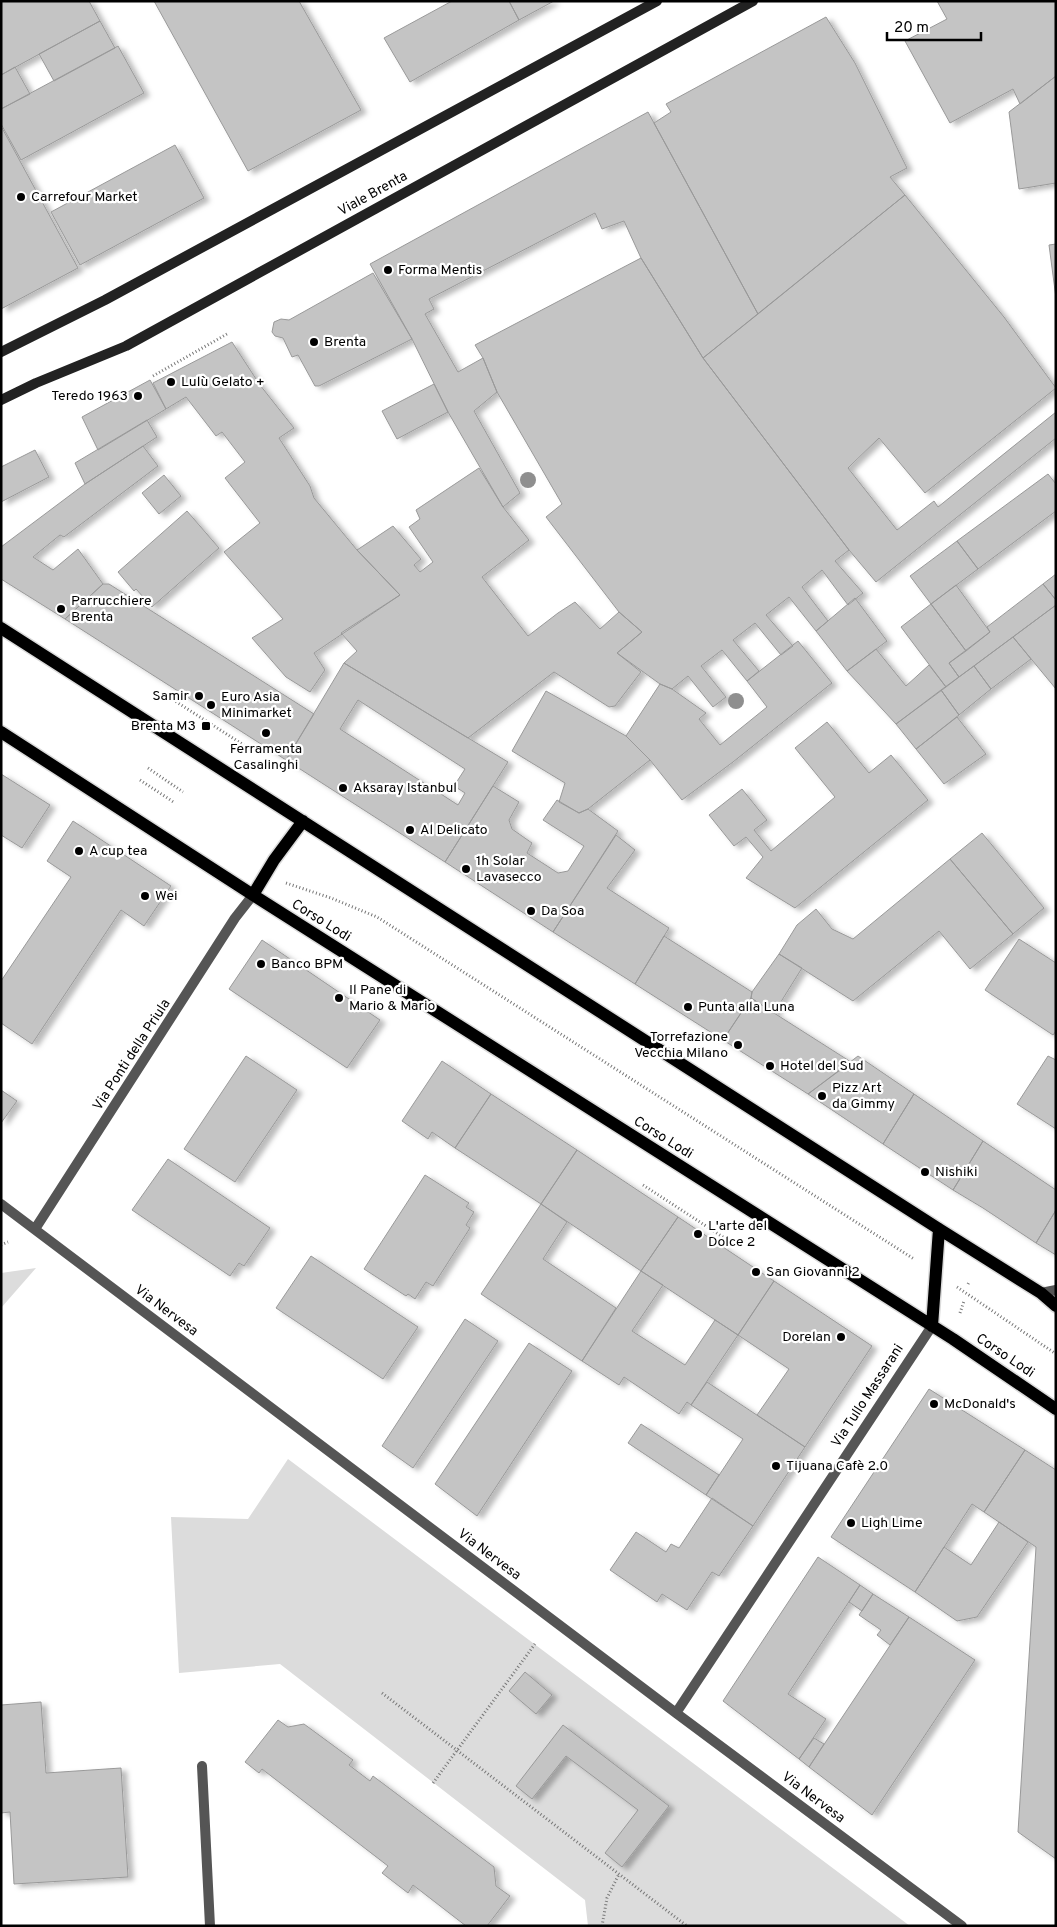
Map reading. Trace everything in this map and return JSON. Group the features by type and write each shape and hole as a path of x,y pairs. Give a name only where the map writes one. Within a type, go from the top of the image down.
{"main road":[{"path":"1,628 1041,1293 1056,1306"},
{"name":"Corso Lodi","path":"1,732 253,895 932,1326 1056,1409"},
{"path":"253,895 274,860 302,821"},
{"name":"Via Tullo Massarani","path":"932,1326 939,1229"}],"street":[{"path":"1,352 105,300 657,1"},
{"name":"Viale Brenta","path":"1,400 36,383 126,346 753,1"},
{"name":"Via Ponti della Priula","path":"35,1230 235,918 253,895"},
{"name":"Via Nervesa","path":"1,1204 962,1926"},
{"path":"1041,1293 1056,1290"},
{"name":"Via Tullo Massarani","path":"676,1713 932,1326"},
{"path":"202,1766 210,1926"}],"path":[{"path":"153,376 227,334"},
{"path":"164,694 250,749"},
{"path":"148,768 183,792"},
{"path":"140,780 175,803"},
{"name":"Corso Lodi","path":"285,883 331,898 377,917 912,1258"},
{"path":"643,1185 729,1242"},
{"path":"1,1245 8,1242"},
{"path":"954,1285 1056,1354"},
{"path":"960,1313 964,1301"},
{"path":"433,1783 535,1644"},
{"path":"382,1693 687,1926"},
{"path":"602,1926 607,1898 618,1874"}],"shaded area":[{"path":"36,1268 1,1308 1,1273"},
{"path":"288,1459 910,1926 588,1926 585,1900 280,1664 179,1673 171,1517 248,1519"}],"building":[{"path":"1,1 89,1 100,21 1,75"},
{"path":"154,1 299,1 361,110 248,171"},
{"path":"452,1 509,1 519,20 410,82 384,38"},
{"path":"509,1 554,1 519,20"},
{"path":"937,1 1056,1 1056,76 1020,104 1013,89 950,123 905,41 947,19"},
{"path":"826,17 855,63 907,168 890,177 905,195 758,314 654,123 671,112 666,104"},
{"path":"100,21 115,48 54,81 39,54"},
{"path":"118,46 144,93 21,160 1,124 1,109"},
{"path":"15,67 30,94 1,109 1,75"},
{"path":"1056,76 1056,183 1019,189 1009,112"},
{"path":"648,112 758,314 703,358 641,258 624,221 602,229 595,213 429,299 434,309 425,314 458,372 483,358 497,392 474,411 520,493 503,507 448,412 412,339 370,264"},
{"name":"Carrefour Market","path":"1,126 78,268 1,309"},
{"path":"175,145 204,198 80,265 51,212"},
{"path":"905,195 1004,317 1056,388 925,493 879,438 848,468 897,530 934,501 938,507 1056,412 1056,438 876,582 849,550 703,358"},
{"path":"1056,244 1056,298 1049,245"},
{"path":"641,258 703,358 849,550 835,561 863,593 848,605 822,570 802,587 828,621 816,631 789,597 766,615 793,646 781,655 755,623 733,640 759,671 747,681 722,650 701,666 726,697 713,707 688,676 672,689 660,684 617,653 642,632 619,612 546,517 562,504 497,392 483,358 475,345"},
{"path":"373,273 412,339 319,386 315,386 298,355 292,357 283,338 275,336 272,332 274,322 281,319 289,320"},
{"path":"232,342 260,385 294,428 279,438 310,486 314,498 357,550 400,595 314,653 325,670 310,692 286,677 252,638 283,619 224,552 260,523 225,478 245,462 222,432 216,436 186,397 166,409 153,383"},
{"path":"150,380 166,409 98,450 82,417"},
{"path":"434,384 448,412 397,439 382,411"},
{"path":"147,420 157,437 85,484 75,463"},
{"path":"143,446 158,466 64,537 60,535 33,557 53,570 78,549 103,584 65,619 1,579 1,547 85,484"},
{"path":"35,450 49,477 1,502 1,467"},
{"path":"479,468 503,507 529,540 482,577 528,636 575,602 600,629 619,612 642,632 617,653 641,672 615,706 609,707 554,672 468,738 344,663 357,651 341,633 400,595 357,550 393,526 421,559 414,565 420,572 433,562 409,527 420,519 416,510"},
{"path":"1048,474 1056,484 1056,511 978,569 957,541"},
{"path":"164,475 181,496 159,514 142,493"},
{"path":"187,511 219,548 152,607 136,589 134,591 118,572"},
{"path":"957,541 978,569 931,604 910,576"},
{"path":"1056,574 1056,600 1043,584"},
{"path":"103,584 109,584 314,714 286,760 65,619"},
{"path":"1043,584 1056,600 1056,605 959,677 949,663 990,632 987,627"},
{"path":"956,585 990,632 966,651 931,604"},
{"path":"855,598 887,641 847,671 816,631"},
{"path":"931,604 966,651 949,663 959,677 946,687 901,627"},
{"path":"1056,605 1056,689 1013,637"},
{"path":"1013,637 1031,659 991,689 974,666"},
{"path":"798,641 832,683 682,800 650,760 626,736 660,684 672,689 706,713 699,719 720,745 767,707 747,681"},
{"path":"876,649 906,686 929,665 946,687 896,724 847,671"},
{"path":"344,663 508,762 445,862 286,760","holes":["358,700 465,769 454,786 465,793 458,805 340,729"]},
{"path":"974,666 991,689 959,715 941,690"},
{"path":"941,690 959,715 916,749 896,724"},
{"path":"546,691 626,736 650,760 588,809 579,813 559,802 565,783 512,751"},
{"path":"957,717 986,754 944,784 916,749"},
{"path":"827,722 869,773 891,755 928,800 795,908 746,878 763,857 746,837 734,846 709,815 742,789 767,820 754,830 771,851 835,797 795,748"},
{"path":"1,774 50,805 22,848 1,835"},
{"path":"493,786 519,802 509,820 512,829 532,843 527,853 558,873 568,871 584,846 543,820 557,800 579,813 588,809 618,831 553,932 445,862"},
{"path":"73,821 171,886 144,926 121,910 32,1044 1,1023 1,981 71,877 47,861"},
{"path":"982,833 1044,908 1013,934 950,859"},
{"path":"616,835 635,850 607,888 669,928 635,984 553,932"},
{"path":"950,859 1013,934 970,969 939,931 853,1001 779,954 797,925 816,909 832,929 853,939"},
{"path":"664,936 752,992 751,998 723,1040 635,984"},
{"path":"1019,939 1056,963 1056,1031 1053,1035 985,990"},
{"path":"262,940 380,1020 347,1068 229,989"},
{"path":"779,954 802,968 774,1013 751,998 752,992"},
{"path":"751,998 851,1062 808,1094 723,1040"},
{"path":"246,1056 297,1090 235,1182 184,1149"},
{"path":"858,1056 914,1094 883,1144 808,1094"},
{"path":"1048,1056 1056,1060 1056,1129 1017,1104"},
{"path":"442,1061 491,1094 455,1148 432,1132 428,1139 402,1121"},
{"path":"1,1090 17,1101 1,1123"},
{"path":"491,1094 577,1150 541,1204 455,1148"},
{"path":"914,1094 983,1141 953,1190 883,1144"},
{"path":"983,1141 1056,1190 1056,1210 1036,1243 953,1190"},
{"path":"577,1150 678,1217 641,1271 541,1204"},
{"path":"168,1159 270,1228 244,1266 239,1263 230,1276 132,1210"},
{"path":"425,1175 469,1203 466,1207 474,1212 466,1225 470,1228 433,1286 426,1282 415,1299 408,1294 406,1296 364,1269"},
{"path":"541,1204 567,1222 543,1259 616,1308 582,1361 481,1294"},
{"path":"1056,1210 1056,1255 1036,1243"},
{"path":"678,1217 774,1281 738,1335 641,1271"},
{"path":"311,1256 418,1327 383,1379 276,1308"},
{"path":"641,1271 663,1285 632,1331 685,1365 715,1320 738,1335 691,1405 687,1402 679,1414 624,1377 619,1385 582,1361"},
{"path":"774,1281 872,1346 805,1447 757,1415 789,1369 738,1335"},
{"path":"465,1319 498,1341 413,1468 382,1446"},
{"path":"529,1343 572,1371 477,1516 435,1484"},
{"path":"707,1382 805,1447 753,1526 706,1495 743,1439 691,1405"},
{"path":"929,1389 1025,1450 984,1512 972,1504 915,1592 831,1537"},
{"path":"641,1424 719,1475 706,1495 628,1443"},
{"path":"1025,1450 1056,1470 1056,1859 1018,1832 1036,1547 984,1512"},
{"path":"712,1498 753,1526 719,1576 712,1572 687,1610 662,1594 657,1602 610,1570 636,1532 666,1552 671,1544 679,1548"},
{"path":"999,1522 1028,1542 977,1617 957,1621 915,1592 944,1547 971,1565"},
{"path":"818,1557 860,1585 788,1694 826,1719 799,1759 723,1701"},
{"path":"860,1585 873,1594 862,1611 849,1602"},
{"path":"873,1594 909,1617 890,1645 877,1635 881,1630 859,1615"},
{"path":"909,1617 975,1660 872,1815 809,1767"},
{"path":"525,1672 552,1695 536,1714 509,1691"},
{"path":"41,1702 46,1773 121,1768 128,1877 14,1884 10,1812 1,1813 1,1705"},
{"path":"278,1720 288,1727 304,1724 353,1760 349,1765 370,1781 373,1776 494,1867 496,1886 510,1896 487,1926 466,1926 413,1885 408,1893 382,1873 388,1866 262,1769 259,1773 245,1762"},
{"path":"563,1725 669,1806 622,1867 605,1853 638,1810 566,1756 532,1799 516,1786"},
{"path":"814,1738 824,1744 809,1767 799,1759"}],"place":[{"name":"Carrefour Market","path":"21,197"},
{"name":"Forma Mentis","path":"388,270"},
{"name":"Brenta","path":"314,342"},
{"name":"Lulù Gelato +","path":"171,382"},
{"name":"Teredo 1963","path":"138,396"},
{"name":"Parrucchiere Brenta","path":"61,609"},
{"name":"Samir","path":"199,696"},
{"name":"Euro Asia Minimarket","path":"211,705"},
{"name":"Brenta M3","path":"206,726"},
{"name":"Ferramenta Casalinghi","path":"266,733"},
{"name":"Aksaray Istanbul","path":"343,788"},
{"name":"Al Delicato","path":"410,830"},
{"name":"A cup tea","path":"79,851"},
{"name":"1h Solar Lavasecco","path":"466,869"},
{"name":"Wei","path":"145,896"},
{"name":"Da Soa","path":"531,911"},
{"name":"Banco BPM","path":"261,964"},
{"name":"Il Pane di Mario & Mario","path":"339,998"},
{"name":"Punta alla Luna","path":"688,1007"},
{"name":"Torrefazione Vecchia Milano","path":"738,1045"},
{"name":"Hotel del Sud","path":"770,1066"},
{"name":"Pizz Art da Gimmy","path":"822,1096"},
{"name":"Nishiki","path":"925,1172"},
{"name":"L'arte del Dolce 2","path":"698,1234"},
{"name":"San Giovanni 2","path":"756,1272"},
{"name":"Dorelan","path":"841,1337"},
{"name":"McDonald's","path":"934,1404"},
{"name":"Tijuana Cafè 2.0","path":"776,1466"},
{"name":"Ligh Lime","path":"851,1523"}]}
